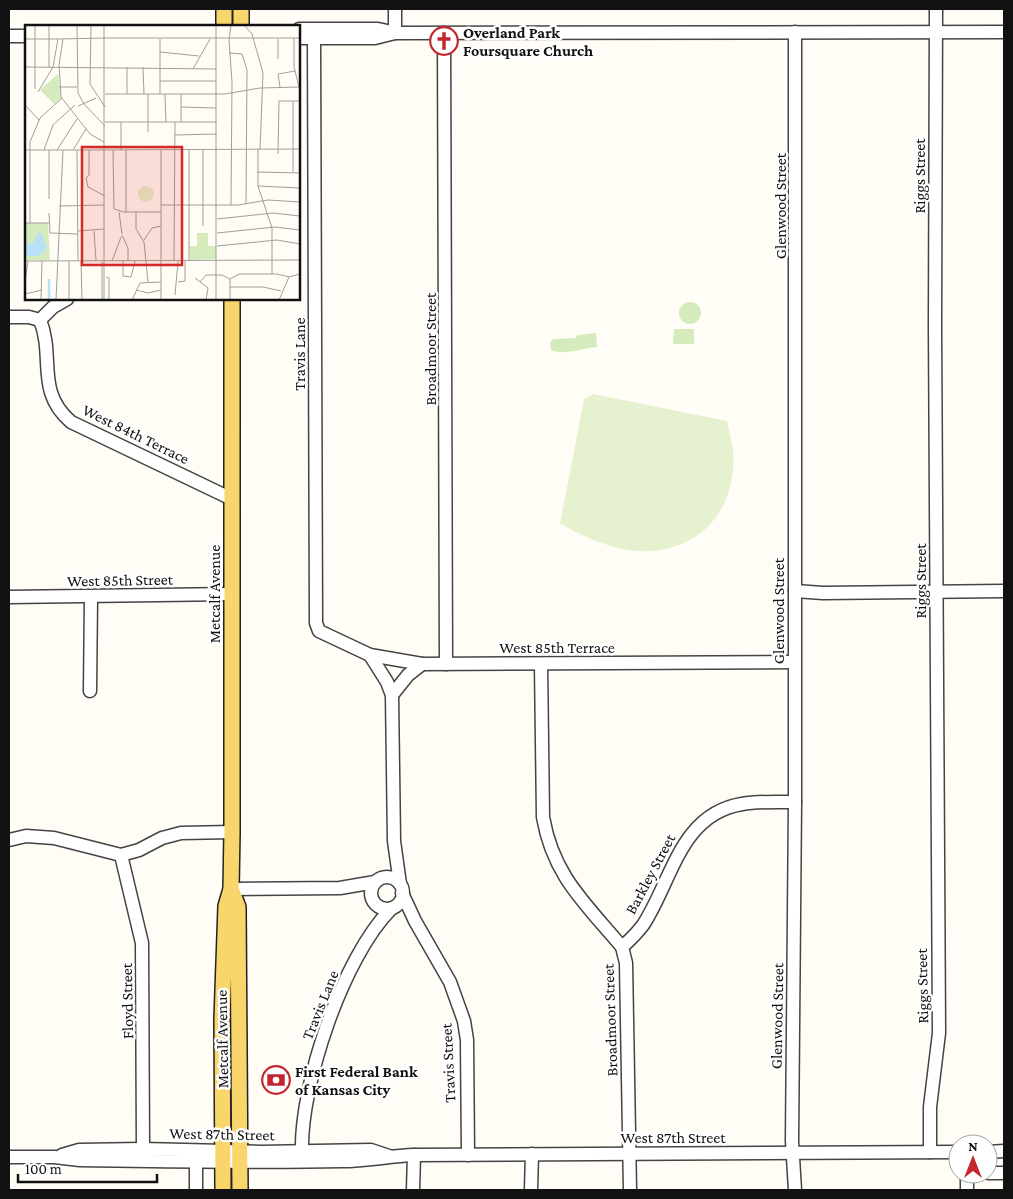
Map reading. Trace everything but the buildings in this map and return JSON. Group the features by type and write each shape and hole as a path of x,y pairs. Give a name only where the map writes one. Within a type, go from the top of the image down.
{"main road":[{"path":"224,9 224,25"},
{"path":"241,9 241,25"},
{"name":"Metcalf Avenue","path":"223,1190 222,1019 226,916 231,889 232,832 232,300"},
{"name":"Metcalf Avenue","path":"231,889 238,906 240,1190"}],"street":[{"path":"395,9 395,33"},
{"name":"Riggs Street","path":"930,1152 930,1100 937,1063 939,1033 936,592 936,9"},
{"path":"300,29 378,29 395,33 1004,32"},
{"name":"Glenwood Street","path":"795,32 793,1153 795,1190"},
{"path":"300,38 375,38 395,33"},
{"name":"Broadmoor Street","path":"444,33 446,664"},
{"path":"9,36 25,36"},
{"name":"Travis Lane","path":"314,39 316,623 318,631 325,636"},
{"path":"9,317 29,316 40,320 53,307 65,300"},
{"name":"West 84th Terrace","path":"40,320 44,330 50,394 61,413 71,422 232,499"},
{"path":"795,591 1004,591"},
{"name":"West 85th Street","path":"9,597 232,594"},
{"path":"90,691 91,597"},
{"name":"West 85th Terrace","path":"325,636 370,655 422,664 794,662"},
{"name":"Travis Street","path":"370,655 387,682 392,695 394,841 401,888 415,921 450,982 464,1021 467,1040 468,1155"},
{"path":"392,695 408,675 422,664"},
{"name":"Broadmoor Street","path":"541,664 543,817 546,837 561,873 622,947 626,963 630,1190"},
{"name":"Barkley Street","path":"622,947 643,924 677,854 690,834 702,822 717,813 742,804 795,802"},
{"path":"9,840 26,836 54,838 121,855 139,850 162,838 181,833 232,832"},
{"name":"Travis Street","path":"378,880 388,864 394,841"},
{"name":"Floyd Street","path":"121,855 142,943 143,1149"},
{"path":"231,889 340,888 362,892 381,907 392,908 399,902 401,888 392,878 340,888"},
{"path":"372,899 371,890 378,880"},
{"name":"Travis Lane","path":"371,932 375,910 372,899"},
{"name":"Travis Lane","path":"302,1152 302,1118 324,1032 336,1001 371,932 392,908"},
{"name":"Travis Street","path":"392,908 415,921"},
{"name":"West 87th Street","path":"54,1157 79,1150 143,1149 223,1156 373,1160 389,1156 414,1155 948,1152"},
{"name":"West 87th Street","path":"240,1156 372,1150 389,1156"},
{"path":"532,1154 532,1190"},
{"path":"413,1190 414,1155"},
{"name":"West 87th Street","path":"9,1157 196,1161 223,1156"},
{"path":"196,1161 196,1190"}],"green space":[{"path":"690,302 698,305 701,313 698,321 690,324 682,321 679,313 682,305"},
{"path":"674,329 694,329 694,344 673,344"},
{"path":"596,333 597,347 567,352 551,350 550,343 553,339 575,338 578,335"},
{"path":"593,394 727,421 733,451 733,474 728,495 719,513 706,528 690,540 672,547 651,551 628,550 601,543 560,524 584,399"}],"place":[{"name":"Overland Park Foursquare Church","path":"444,41"},
{"name":"First Federal Bank of Kansas City","path":"276,1080"}]}
